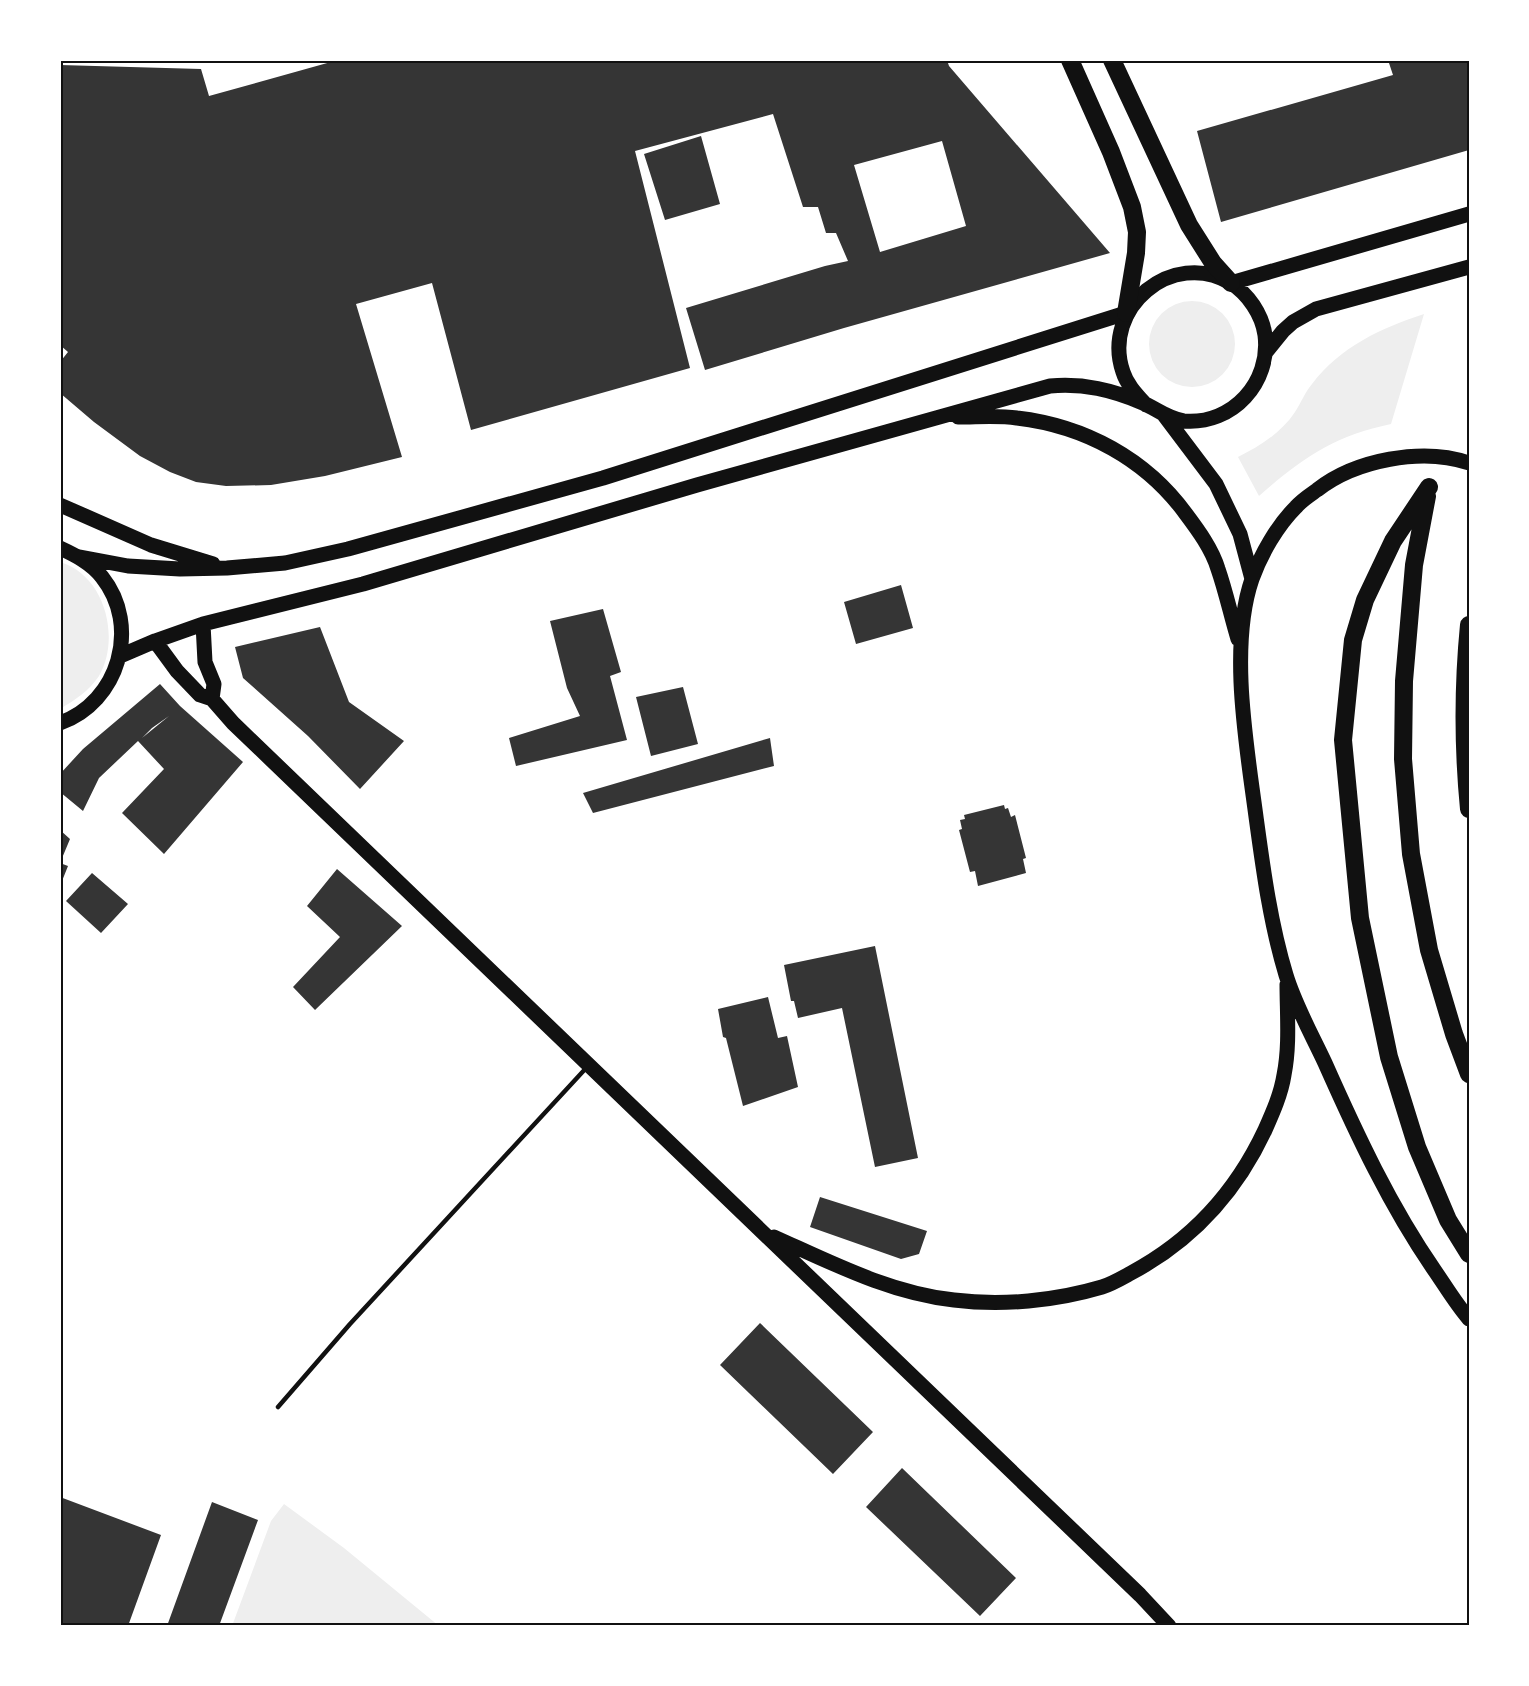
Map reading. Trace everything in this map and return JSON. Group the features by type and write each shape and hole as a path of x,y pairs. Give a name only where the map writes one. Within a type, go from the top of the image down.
{"highway":[{"path":"1070,60 1111,152 1132,207 1137,232 1126,313"},
{"path":"1112,60 1189,225 1213,263 1231,283"},
{"path":"1469,1074 1454,1034 1429,950 1411,854 1404,759 1404,681 1414,564 1429,483 1393,541 1365,600 1353,640 1343,740 1360,918 1389,1057 1417,1147 1448,1220 1469,1254"},
{"path":"1469,624 1464,673 1464,739 1469,809"}],"main road":[{"path":"1231,283 1469,214"},
{"path":"1266,352 1293,322 1316,309 1469,267"},
{"path":"120,656 203,624 363,584 697,485 1050,386 1070,385 1112,390 1164,415 1183,421 1203,420 1222,415 1239,404 1253,389 1262,371 1266,352 1265,332 1258,313 1247,296 1231,283 1213,275 1193,273 1173,275 1154,284 1138,296 1126,313 1119,342 1123,372 1132,390 1146,405"},
{"path":"60,548 80,557 128,566 180,569 227,568 317,556 476,515 603,478 1126,313"},
{"path":"1164,415 1216,484 1240,534 1252,579"},
{"path":"940,417 1016,417 1049,424 1085,434 1116,449 1150,474 1174,498 1198,530 1218,567 1242,652"},
{"path":"1469,463 1461,460 1418,456 1374,462 1330,479 1296,506 1271,539 1252,579 1244,611 1242,652 1242,716 1260,851 1271,914 1287,978 1364,1151 1413,1240 1469,1319"},
{"path":"60,505 151,545 227,568"},
{"path":"60,723 72,719 94,703 110,681 120,656 123,631 116,602 102,576 80,557"},
{"path":"203,624 205,662 214,684 212,699"},
{"path":"155,641 177,671 200,695 212,699 233,723 590,1064 1140,1595 1169,1626"},
{"path":"764,1233 864,1277 901,1290 953,1300 1009,1303 1104,1287 1154,1261 1192,1231 1230,1191 1254,1152 1275,1108 1284,1075 1287,1049 1287,978"}],"lane":[{"path":"278,1407 350,1324 590,1064"}],"shaded area":[{"path":"1192,301 1209,304 1223,313 1232,327 1235,344 1232,361 1223,375 1209,384 1192,387 1175,384 1161,375 1152,361 1149,344 1152,327 1161,313 1175,304"},
{"path":"1424,314 1391,424 1352,435 1320,450 1290,470 1259,496 1238,457 1277,433 1295,412 1312,384 1335,359 1348,349 1392,326"},
{"path":"60,562 75,569 88,580 98,594 105,610 109,644 99,676 81,695 60,709"},
{"path":"284,1504 344,1548 439,1626 232,1626 271,1521"}],"building":[{"path":"338,60 458,63 457,60 947,60 949,66 1110,253 705,370 686,308 848,261 836,233 826,233 818,207 803,207 773,114 635,151 690,368 471,430 432,283 356,304 402,457 325,476 271,485 226,486 196,482 170,472 140,456 60,393 60,362 68,352 60,345 60,65 201,69 209,96","holes":["942,141 966,226 880,252 854,165"]},
{"path":"1388,60 1469,60 1469,150 1221,222 1197,131 1393,75"},
{"path":"701,136 720,204 665,220 644,154"},
{"path":"901,585 913,628 856,644 844,602"},
{"path":"603,609 621,672 610,676 627,740 516,766 509,738 580,716 567,688 550,621"},
{"path":"320,627 349,702 404,741 360,789 308,736 243,678 235,647"},
{"path":"160,684 180,706 243,762 164,854 122,813 164,769 138,741 99,778 83,811 60,792 60,774 83,749","holes":["169,716 142,738 152,728"]},
{"path":"683,687 698,744 651,756 636,697"},
{"path":"770,738 774,766 593,813 583,793"},
{"path":"1004,805 1005,809 1008,808 1011,817 1015,815 1026,858 1023,859 1026,873 978,886 975,871 970,872 959,830 962,829 960,820 965,819 964,815"},
{"path":"60,830 70,839 60,863"},
{"path":"60,863 68,866 60,886"},
{"path":"337,869 402,926 315,1010 293,987 340,937 307,906"},
{"path":"92,873 128,904 101,933 66,901"},
{"path":"875,946 918,1158 875,1167 842,1008 798,1018 794,1001 791,1001 784,965"},
{"path":"768,997 778,1038 787,1036 798,1087 743,1106 726,1038 723,1037 718,1009"},
{"path":"820,1197 927,1231 919,1254 901,1259 810,1227"},
{"path":"760,1323 873,1432 833,1474 720,1365"},
{"path":"902,1468 1016,1578 980,1616 866,1507"},
{"path":"60,1497 161,1535 128,1626 69,1626 60,1623"},
{"path":"212,1502 258,1520 219,1626 167,1626"}]}
